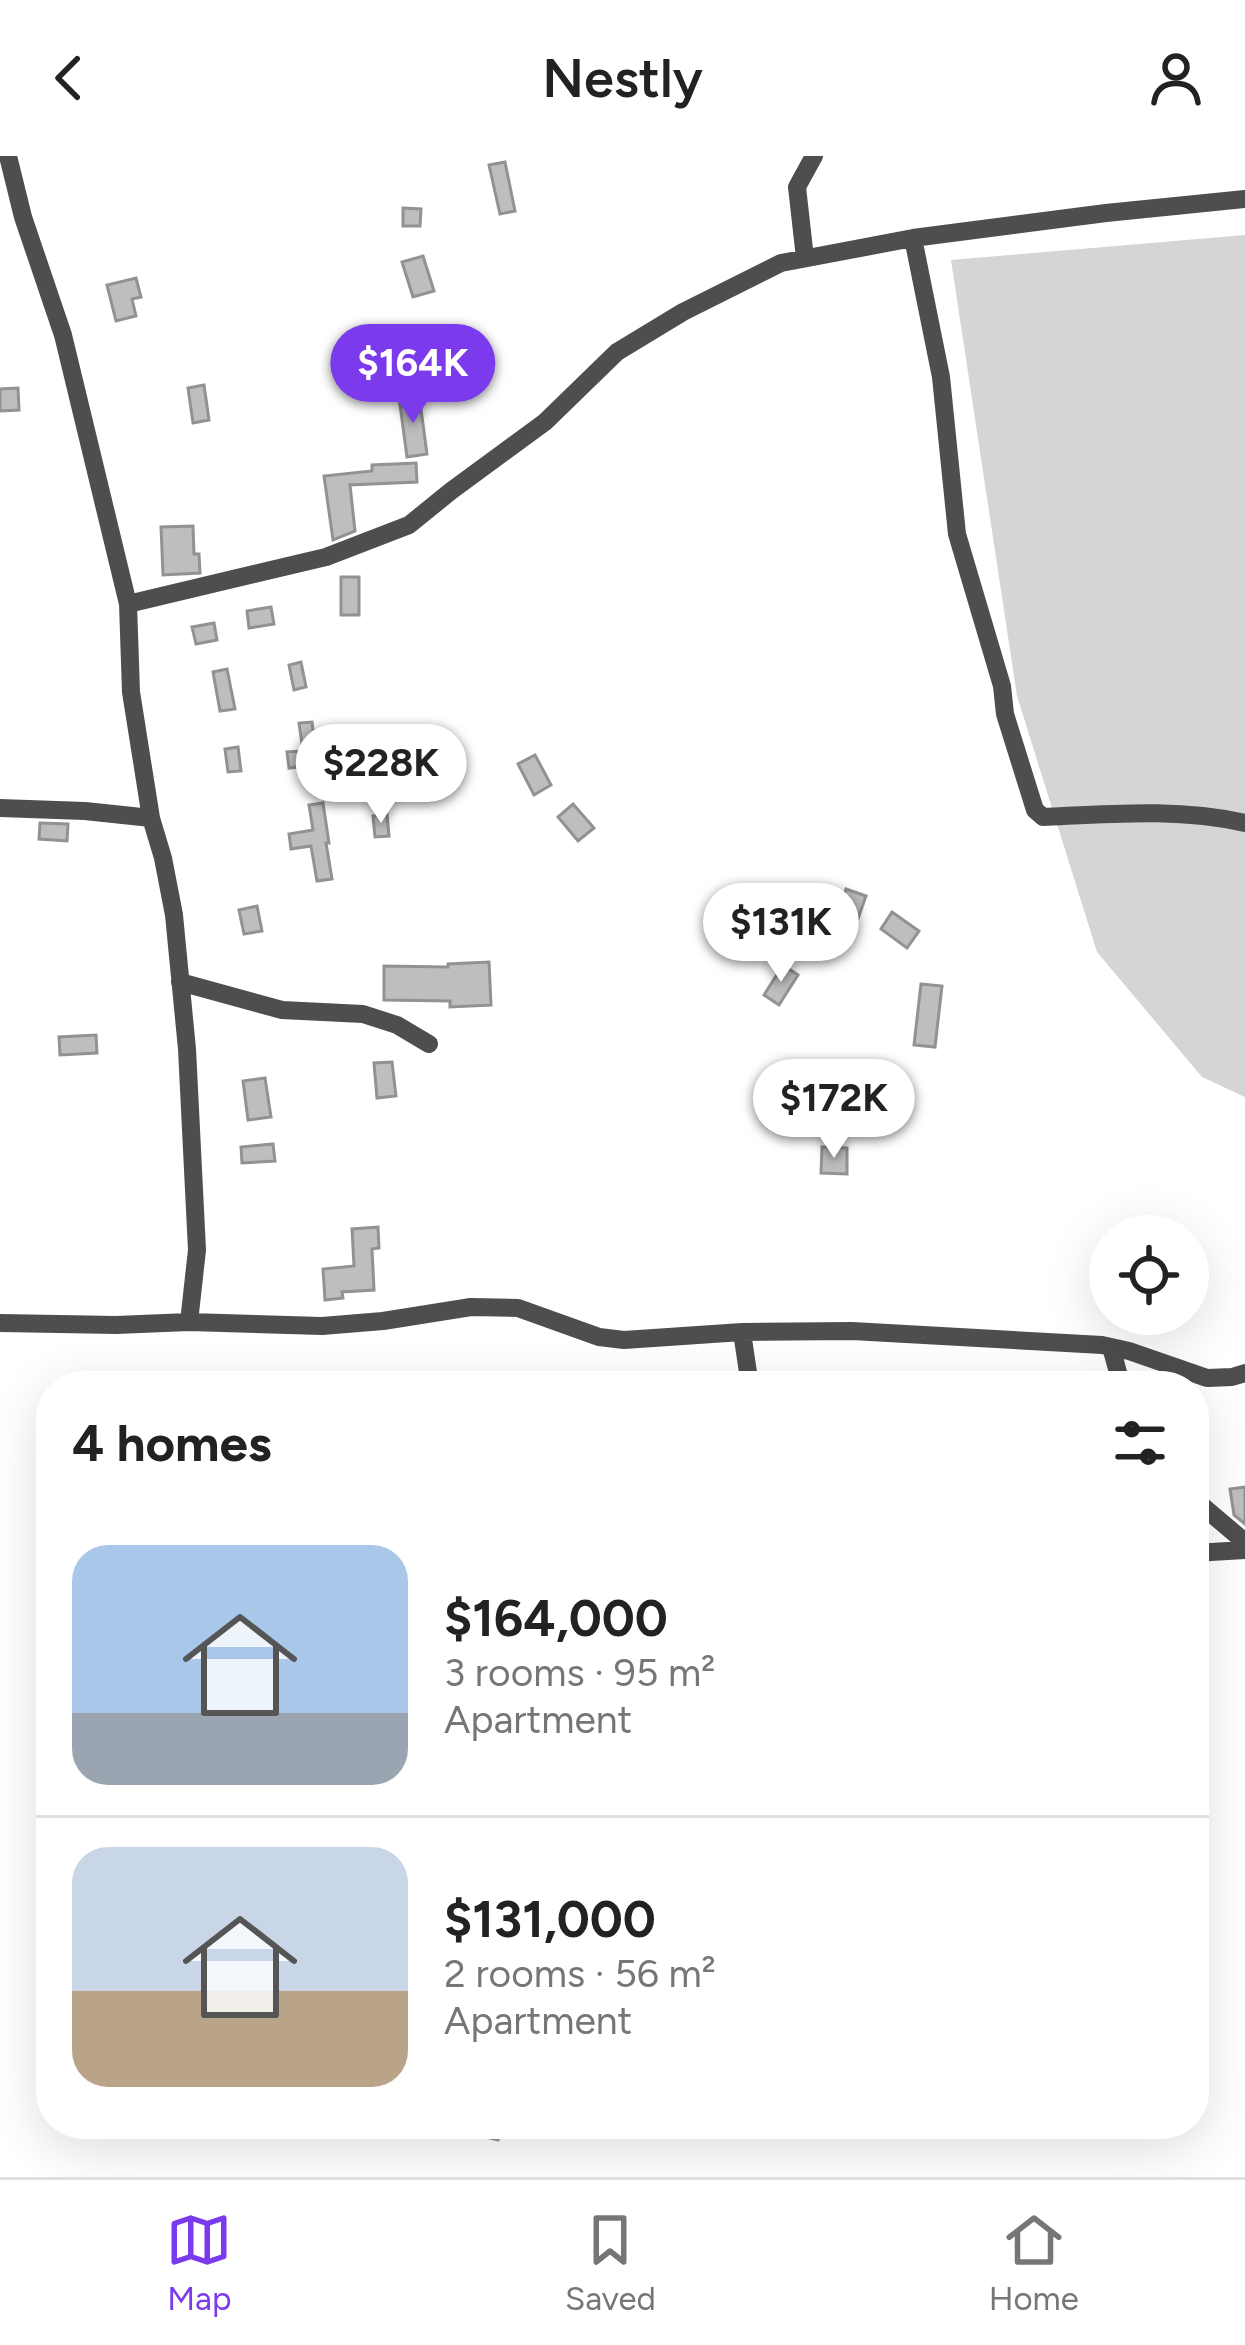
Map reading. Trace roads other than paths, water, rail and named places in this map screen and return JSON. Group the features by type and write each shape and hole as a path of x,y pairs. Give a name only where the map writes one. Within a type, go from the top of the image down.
{"street":[{"path":"806,258 796,187 814,156"},
{"path":"8,157 63,335 128,604 131,692 151,818 169,885 188,1049 197,1250 189,1322"},
{"path":"128,604 326,557 409,525 545,422 617,352 683,312 781,263 914,238 1245,199"},
{"path":"914,238 941,377 957,534 1035,810 1043,817 1174,814 1245,823"},
{"path":"0,808 151,818"},
{"path":"180,982 270,1008 363,1014 397,1024 429,1044"},
{"path":"0,1323 322,1326 471,1306 518,1308 599,1337 624,1340 852,1330 1111,1347 1185,1371"},
{"path":"742,1332 747,1371"},
{"path":"1111,1347 1118,1371"},
{"path":"1209,1378 1245,1372"},
{"path":"1209,1513 1245,1546"},
{"path":"1209,1551 1245,1546"}]}
